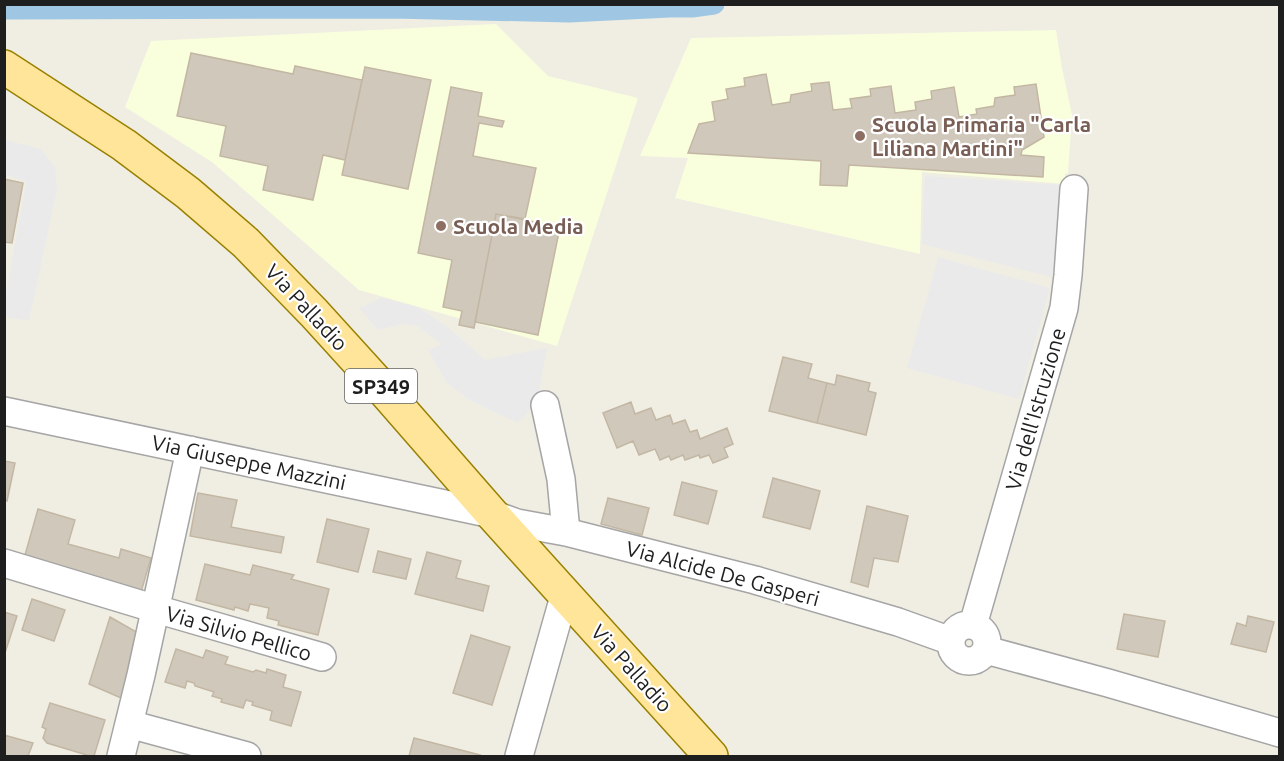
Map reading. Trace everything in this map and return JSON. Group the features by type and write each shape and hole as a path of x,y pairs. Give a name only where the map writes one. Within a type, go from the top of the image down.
{"main road":[{"name":"Via Palladio","path":"4,67 124,145 188,193 246,243 374,379 492,514 711,756"}],"street":[{"name":"Via dell'Istruzione","path":"973,626 1064,308 1074,189"},
{"path":"545,405 561,478 566,532"},
{"name":"Via Giuseppe Mazzini","path":"4,411 492,514"},
{"name":"Via Silvio Pellico","path":"121,756 156,609 190,450"},
{"name":"Via Alcide De Gasperi","path":"492,514 517,523 566,532 754,580 898,622 951,641 953,652 964,660 978,659 986,650"},
{"path":"4,563 156,609"},
{"path":"519,756 565,593"},
{"name":"Via Silvio Pellico","path":"156,609 322,657"},
{"path":"951,641 959,628 966,625 973,626 985,635 986,650 1280,733"},
{"path":"129,723 247,756"}],"shaded area":[{"name":"Scuola Media","path":"496,24 548,76 638,98 557,346 359,290 212,162 125,107 151,41"},
{"name":"Scuola Primaria \"Carla Liliana Martini\"","path":"1056,30 1072,115 1068,173 1065,174 1065,184 922,172 920,254 675,198 688,158 640,156 691,38"},
{"path":"5,140 41,149 55,167 57,189 29,321 5,317 5,299 26,182 5,174"},
{"path":"925,176 1062,185 1054,272 1051,277 922,244"},
{"path":"938,257 1050,288 1019,399 907,368"},
{"path":"382,298 417,307 449,328 485,360 547,348 537,402 518,423 468,399 447,383 428,350 442,344 417,326 402,324 378,330 359,308"}],"building":[{"path":"191,53 293,74 295,66 362,80 345,160 323,155 313,200 263,190 268,166 220,156 226,126 177,116"},
{"path":"365,67 431,80 408,189 342,175"},
{"path":"766,74 772,105 790,102 791,95 812,91 811,84 829,82 833,110 852,108 850,99 871,96 870,89 891,86 895,113 916,110 915,102 932,99 931,91 954,87 959,117 977,114 976,109 994,106 995,98 1015,95 1014,87 1036,84 1044,137 1022,150 1021,155 1044,157 1043,177 849,165 847,186 820,185 821,161 688,153 699,124 715,121 712,102 728,99 726,89 745,86 744,78"},
{"path":"451,87 482,93 478,116 504,121 502,127 479,123 473,156 536,168 525,219 496,214 474,328 459,325 462,311 443,307 452,260 418,253"},
{"path":"4,179 23,183 12,243 4,242"},
{"path":"496,214 560,227 538,335 475,322"},
{"path":"783,357 812,364 808,378 827,383 817,423 769,411"},
{"path":"837,375 870,383 868,391 876,393 866,435 817,423 827,383 835,385"},
{"path":"631,402 635,414 651,408 656,420 670,415 673,424 685,420 690,432 697,430 700,439 727,428 733,444 724,448 728,457 713,463 709,455 700,458 699,455 685,460 683,455 671,460 669,456 660,460 655,449 639,455 633,441 617,448 603,413"},
{"path":"4,461 15,463 7,501 4,500"},
{"path":"773,478 820,491 810,529 763,517"},
{"path":"682,482 717,491 708,524 674,515"},
{"path":"198,493 237,500 231,527 284,537 281,553 190,536"},
{"path":"608,498 649,508 642,535 601,524"},
{"path":"867,506 908,516 898,562 874,558 868,587 851,582"},
{"path":"38,509 75,520 68,544 119,558 121,549 151,558 141,592 25,555"},
{"path":"327,519 369,529 358,572 317,562"},
{"path":"378,551 411,559 406,579 373,572"},
{"path":"427,552 461,561 456,578 489,586 483,611 415,594"},
{"path":"205,564 250,575 253,565 294,575 291,579 329,589 318,635 278,625 279,621 267,618 269,608 250,604 248,611 235,607 234,610 196,600"},
{"path":"32,599 65,610 54,641 22,630"},
{"path":"4,612 17,616 4,656"},
{"path":"1124,614 1165,621 1158,657 1117,649"},
{"path":"1248,616 1274,622 1266,652 1231,644 1237,623 1246,626"},
{"path":"110,617 140,634 121,698 89,684"},
{"path":"471,635 510,647 492,705 453,693"},
{"path":"176,649 203,658 206,650 228,657 225,664 253,672 256,670 266,673 267,669 286,675 283,687 301,692 291,726 270,720 272,711 252,705 253,702 246,700 243,708 221,702 222,699 212,696 214,692 195,686 194,683 187,681 185,688 165,682"},
{"path":"50,703 105,720 94,756 47,743 43,738 46,729 42,727"},
{"path":"4,735 33,743 28,756 4,756"},
{"path":"414,738 480,755 409,756"}],"waterway":[{"path":"4,9 393,8 569,12 714,4"}],"place":[{"name":"Scuola Primaria \"Carla Liliana Martini\"","path":"860,136"},
{"name":"Scuola Media","path":"441,226"}]}
